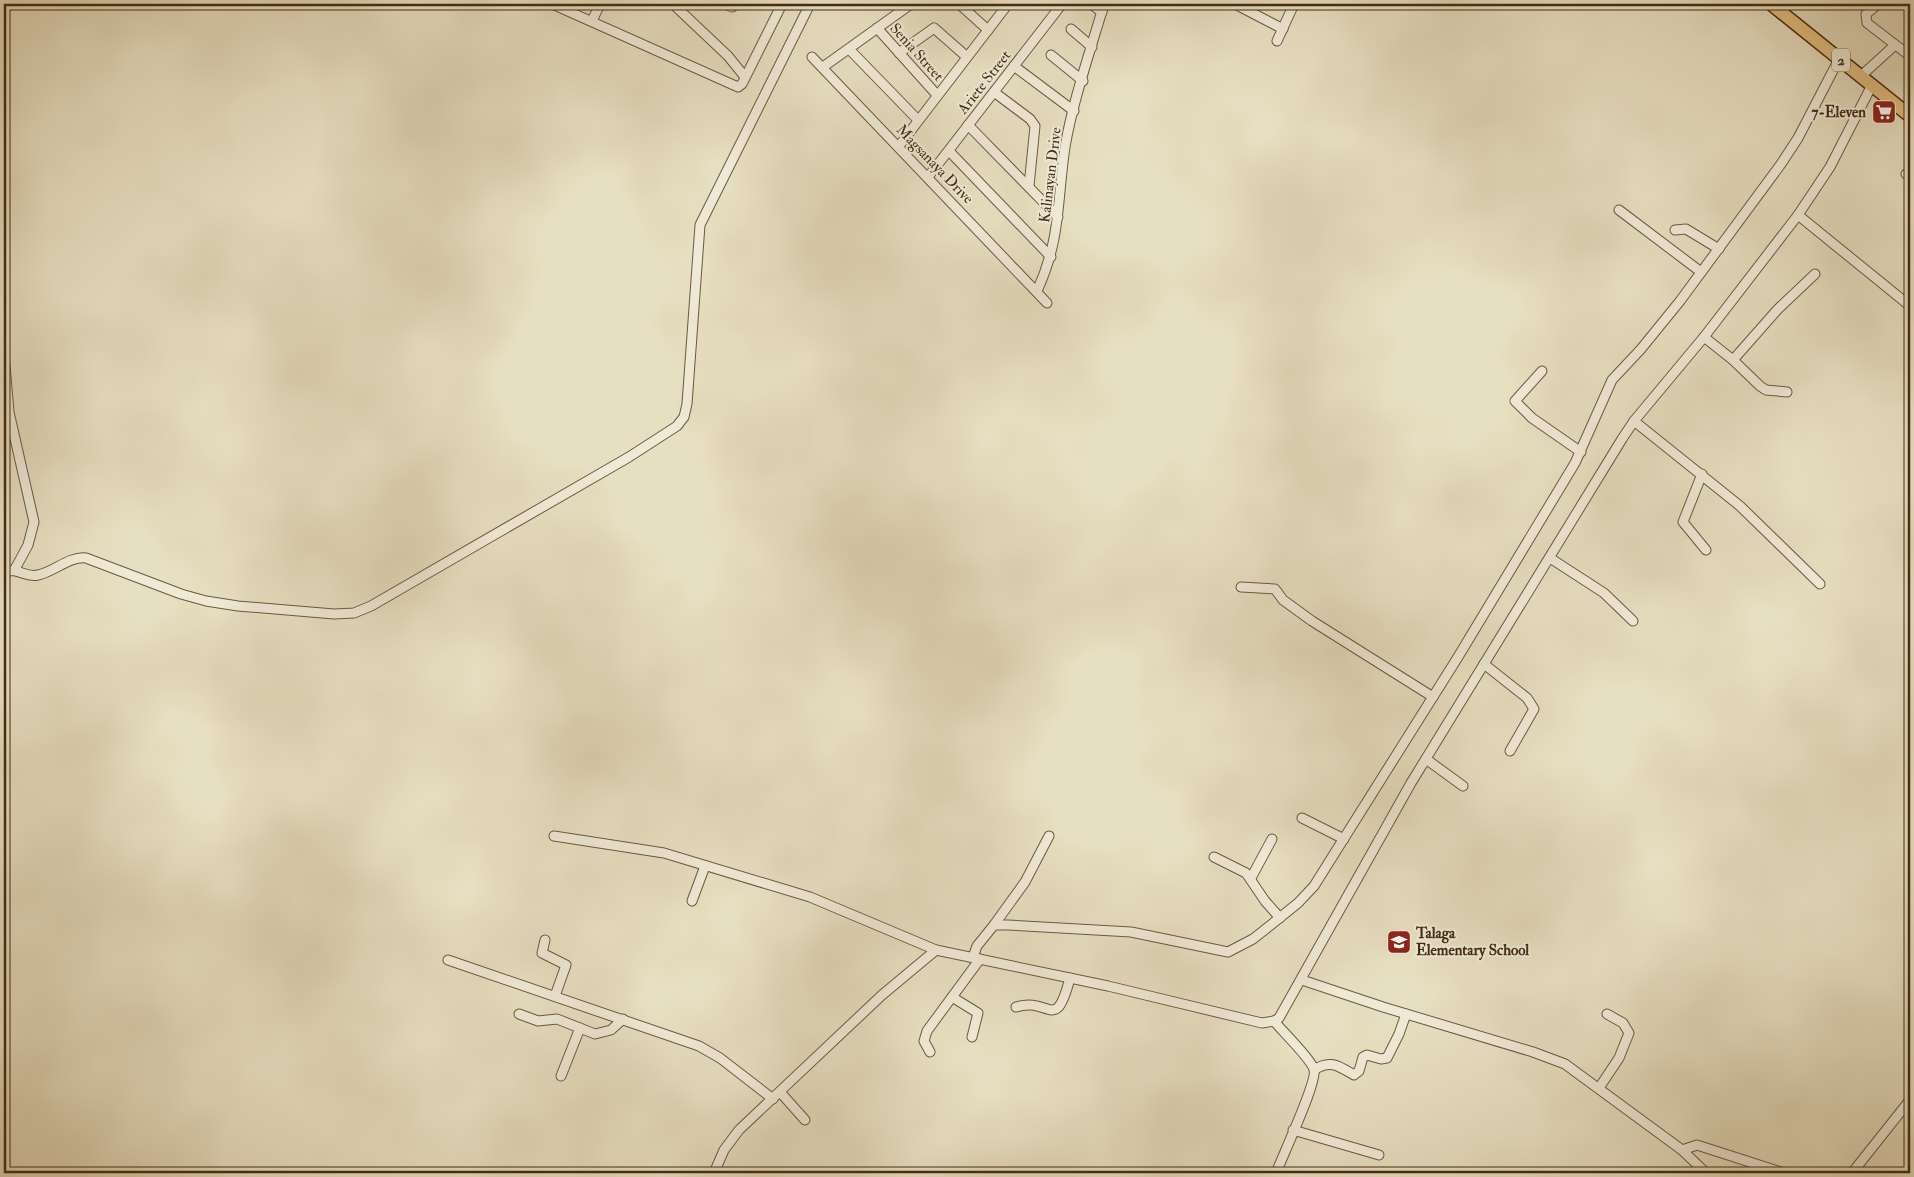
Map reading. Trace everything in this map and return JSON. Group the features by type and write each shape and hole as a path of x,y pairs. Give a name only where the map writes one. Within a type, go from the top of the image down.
{"highway":[{"name":"2","path":"1771,4 1910,116"}],"street":[{"path":"552,4 738,87 745,77 782,4"},
{"path":"592,21 600,4"},
{"path":"673,4 728,56 745,77"},
{"path":"725,4 732,7 736,4"},
{"path":"4,572 15,569 29,575 38,575 77,558 86,558 181,594 206,601 238,606 334,614 354,613 438,568 629,457 677,426 684,417 687,404 700,225 810,4"},
{"path":"822,67 911,4"},
{"path":"899,146 1008,4"},
{"name":"Ariete Street","path":"928,177 1062,4"},
{"path":"1091,4 1103,8"},
{"path":"1235,4 1253,8 1283,29"},
{"path":"1277,41 1294,4"},
{"path":"1878,4 1869,11 1866,20 1870,27 1910,56"},
{"path":"963,5 988,30"},
{"name":"Kalinayan Drive","path":"1037,291 1051,257 1058,217 1065,147 1103,8"},
{"name":"Senia Street","path":"877,28 937,95"},
{"path":"899,53 934,28 967,57"},
{"path":"1070,29 1092,47"},
{"path":"1861,76 1895,45"},
{"path":"849,48 918,120"},
{"path":"1051,55 1082,81"},
{"name":"Magsanaya Drive","path":"812,57 1047,303"},
{"path":"994,925 1035,925 1131,932 1228,952 1253,938 1298,904 1314,886 1433,697 1581,452 1612,380 1651,337 1719,249 1790,151 1839,58"},
{"path":"1014,66 1074,111"},
{"path":"554,836 664,853 810,897 936,950 1070,978 1262,1022 1274,1021 1285,1011 1426,760 1634,421 1704,337 1798,215 1830,167 1872,85"},
{"path":"994,92 1030,119 1035,126 1029,186"},
{"path":"968,125 1058,217"},
{"path":"949,151 1051,257"},
{"path":"1619,210 1701,272"},
{"path":"1798,215 1910,306"},
{"path":"1675,230 1686,230 1719,249"},
{"path":"1733,360 1778,309 1815,274"},
{"path":"1704,337 1766,390 1787,392"},
{"path":"4,354 9,412 34,522 28,544 15,569"},
{"path":"1542,371 1515,401 1532,418 1581,452"},
{"path":"1634,421 1740,506 1820,584"},
{"path":"1702,474 1683,522 1706,550"},
{"path":"1550,558 1604,593 1633,620"},
{"path":"1241,587 1274,589 1283,600 1312,621 1433,697"},
{"path":"1484,664 1528,698 1534,709 1510,751"},
{"path":"1426,760 1463,786"},
{"path":"1302,818 1344,839"},
{"path":"930,1052 924,1037 977,958 977,946 1025,882 1049,836"},
{"path":"1252,878 1272,839"},
{"path":"1214,857 1239,868 1252,878 1255,888 1280,918"},
{"path":"692,901 705,866"},
{"path":"545,940 542,953 566,965 555,996"},
{"path":"714,1173 729,1142 882,995 936,950"},
{"path":"448,960 703,1047 773,1099"},
{"path":"1016,1007 1028,1005 1054,1011 1059,1009 1063,1004 1070,978"},
{"path":"1302,980 1554,1059 1598,1088 1682,1150 1706,1173"},
{"path":"952,997 978,1013 972,1037"},
{"path":"519,1014 541,1022 557,1019 595,1034 603,1034 612,1030 622,1019"},
{"path":"1276,1173 1310,1092 1314,1070 1322,1064 1330,1063 1337,1064 1354,1074 1359,1071 1363,1057 1367,1055 1381,1059 1387,1058 1400,1034 1406,1014"},
{"path":"1598,1088 1619,1058 1629,1033 1623,1023 1608,1014"},
{"path":"1274,1021 1314,1070"},
{"path":"562,1076 580,1028"},
{"path":"780,1092 805,1120"},
{"path":"1852,1173 1910,1100"},
{"path":"1293,1130 1379,1155"},
{"path":"1682,1150 1696,1145 1784,1173"}],"place":[{"name":"7-Eleven","path":"1884,112"},
{"name":"Talaga Elementary School","path":"1399,942"}]}
